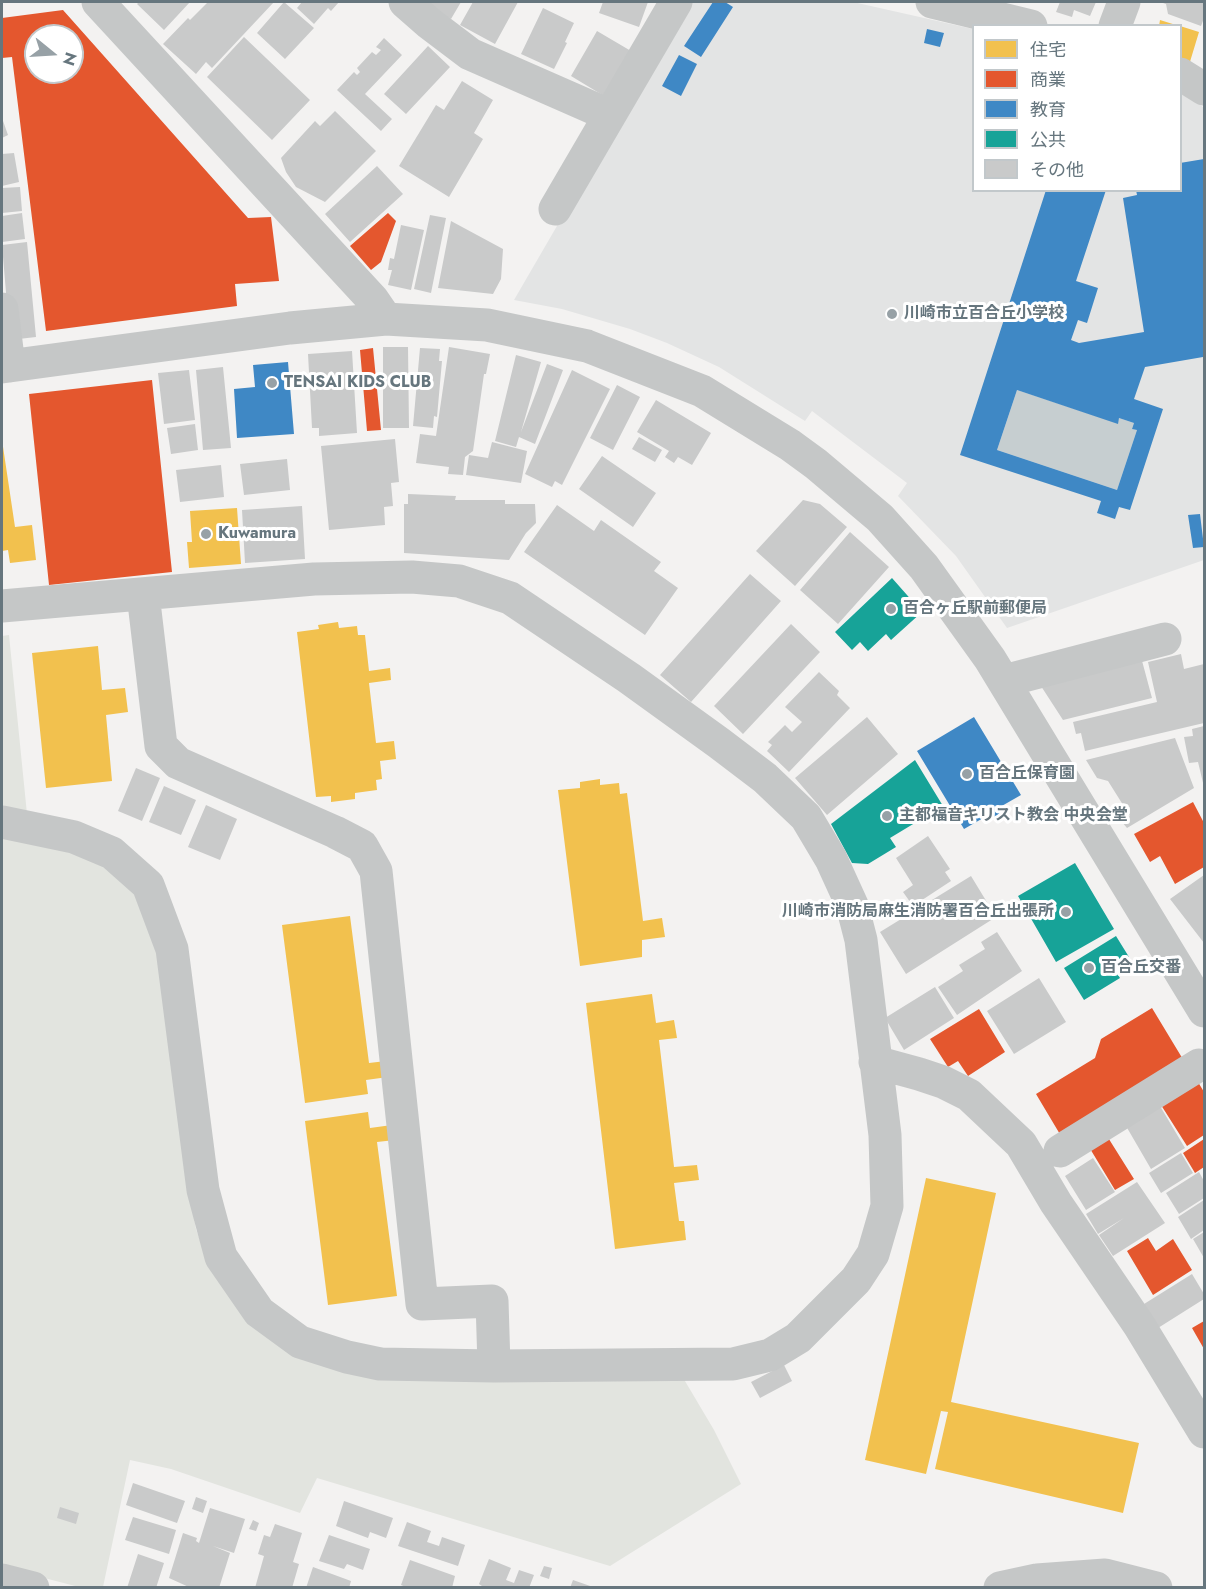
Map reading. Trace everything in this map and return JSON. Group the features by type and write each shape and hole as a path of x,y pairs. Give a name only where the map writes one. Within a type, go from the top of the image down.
{"street":[{"path":"98,2 373,300 386,319"},
{"path":"405,2 470,54 609,115"},
{"path":"555,209 676,2"},
{"path":"1116,24 1124,2"},
{"path":"951,4 1025,24"},
{"path":"1182,75 1204,89"},
{"path":"2,309 5,366 290,328 386,319 487,325 587,346 702,391 790,445 816,464 880,518 924,567 1004,681 1204,1010"},
{"path":"2,606 314,579 412,577 459,581 510,598 629,678 719,743 765,778 806,817 831,859 852,905 861,940 885,1135 887,1206 873,1254 856,1280 798,1338 770,1355 733,1364 494,1366 380,1364 347,1357 300,1342 259,1312 221,1257 202,1190 172,949 148,885 112,853 75,837 2,822"},
{"path":"143,594 161,746 178,763 362,846 376,871 422,1304 492,1301 494,1366"},
{"path":"1004,681 1165,639"},
{"path":"875,1062 943,1082 969,1095 1022,1144 1056,1203 1138,1325 1204,1432"},
{"path":"1060,1150 1199,1065"},
{"path":"1000,1587 1036,1580 1105,1575 1156,1587"},
{"path":"2,1580 33,1587"}],"shaded area":[{"name":"川崎市立百合丘小学校","path":"687,2 853,2 972,29 972,192 1182,192 1182,94 1204,108 1204,560 1007,628 956,556 898,496 907,483 812,411 805,421 719,367 630,329 562,309 514,300"},
{"path":"1017,390 1117,423 1119,418 1134,423 1132,429 1137,430 1117,490 997,450"},
{"path":"9,635 27,814 2,810 2,636"},
{"path":"2,837 48,844 101,862 137,895 157,944 186,1173 196,1229 203,1249 269,1337 682,1376 714,1430 741,1484 610,1566 317,1478 300,1513 171,1469 130,1460 103,1587 79,1587 2,1567"}],"building: 住宅":[{"path":"1160,20 1173,24 1159,24"},
{"path":"1182,27 1199,32 1189,65 1182,63"},
{"path":"2,440 15,527 32,525 36,560 10,563 8,550 2,551"},
{"path":"237,508 241,564 189,568 187,542 192,542 190,511"},
{"path":"338,622 339,628 357,626 358,635 365,635 369,671 390,668 391,680 369,683 376,743 394,741 396,759 380,761 382,779 376,780 377,790 355,793 355,799 331,802 331,796 316,797 297,632 319,629 318,625"},
{"path":"98,646 102,690 125,688 128,712 106,715 112,781 46,788 32,653"},
{"path":"600,779 600,785 619,783 620,794 627,793 643,921 662,918 665,937 642,940 642,957 580,966 558,790 580,788 580,782"},
{"path":"350,916 369,1063 386,1061 388,1077 366,1080 368,1094 305,1103 282,925"},
{"path":"652,994 656,1023 674,1020 677,1038 659,1040 674,1167 697,1165 699,1180 674,1183 679,1221 684,1221 686,1240 615,1249 586,1003"},
{"path":"368,1112 370,1128 392,1125 395,1140 377,1142 397,1296 328,1305 305,1121"},
{"path":"926,1178 996,1193 951,1402 1139,1443 1123,1513 935,1469 948,1412 941,1411 926,1474 865,1460"}],"building: 商業":[{"path":"63,10 75,24 24,24 24,84 84,84 84,34 248,218 271,217 279,281 235,284 237,306 46,331 12,57 2,58 2,18"},
{"path":"388,213 396,221 381,262 371,270 350,246"},
{"path":"373,348 381,430 367,431 360,350"},
{"path":"152,380 172,572 49,585 29,394"},
{"path":"1193,802 1204,823 1204,867 1175,884 1160,856 1150,862 1134,834"},
{"path":"1152,1008 1184,1061 1064,1141 1036,1094 1095,1058 1101,1039"},
{"path":"979,1009 1005,1052 968,1076 958,1061 948,1067 930,1039"},
{"path":"1198,1082 1204,1092 1204,1135 1187,1146 1161,1105"},
{"path":"1107,1136 1134,1179 1115,1190 1089,1147"},
{"path":"1204,1139 1204,1167 1195,1173 1183,1153"},
{"path":"1148,1238 1156,1251 1173,1239 1192,1270 1153,1295 1127,1251"},
{"path":"1204,1321 1204,1349 1192,1328"}],"building: 教育":[{"path":"713,2 725,2 733,7 701,57 684,46"},
{"path":"927,29 944,33 940,47 924,43"},
{"path":"679,55 697,64 681,96 662,86"},
{"path":"1204,159 1204,361 1203,357 1145,367 1134,399 1163,409 1130,510 1119,507 1115,519 1097,513 1101,501 960,455 1045,192 1105,192 1076,281 1098,288 1087,323 1078,320 1071,340 1079,343 1144,332 1123,198 1137,195 1136,192 1182,192 1182,163","holes":["1017,390 1118,424 1119,418 1134,423 1132,429 1137,430 1117,490 997,450"]},
{"path":"288,362 294,434 237,438 234,389 255,387 253,365"},
{"path":"1200,514 1204,547 1193,548 1188,515"},
{"path":"974,717 1021,795 1000,807 1003,812 988,822 985,817 964,829 917,751"}],"building: 公共":[{"path":"892,578 922,612 891,640 886,634 868,651 860,642 852,650 835,632"},
{"path":"915,760 943,806 890,838 896,847 868,864 852,863 831,824"},
{"name":"川崎市消防局麻生消防署百合丘出張所","path":"1075,863 1114,929 1056,962 1018,896"},
{"name":"百合丘交番","path":"1116,936 1129,957 1113,967 1120,978 1084,1000 1064,968"}],"building: その他":[{"path":"139,2 190,2 164,30 137,4"},
{"path":"208,2 274,2 212,68 206,62 196,74 163,44 188,18 190,20"},
{"path":"284,2 314,28 285,59 257,33"},
{"path":"302,2 339,2 331,11 328,8 314,24 297,8"},
{"path":"422,2 461,2 451,19"},
{"path":"473,2 518,2 495,44 460,25"},
{"path":"603,2 648,2 639,27 599,13"},
{"path":"1060,2 1096,2 1090,16 1074,10 1072,17 1056,12"},
{"path":"1160,2 1204,2 1204,18 1201,26 1168,14 1166,4"},
{"path":"543,8 574,23 554,69 521,54"},
{"path":"597,31 631,51 604,96 571,76"},
{"path":"244,37 310,100 272,140 207,77"},
{"path":"384,38 402,55 365,94 392,119 381,131 337,90 354,72 357,75 360,72 357,68 372,52 376,55 381,50 376,47"},
{"path":"428,46 450,67 406,114 384,94"},
{"path":"462,81 493,100 474,133 483,139 449,197 399,166 436,105 444,110"},
{"path":"335,111 376,151 325,202 296,187 286,172 281,158 315,121 320,126"},
{"path":"2,118 8,135 2,138"},
{"path":"14,153 19,182 2,186 2,154"},
{"path":"377,166 403,194 350,242 325,214"},
{"path":"20,187 22,211 2,213 2,188"},
{"path":"22,213 25,239 2,242 2,216"},
{"path":"430,215 446,218 431,293 414,289"},
{"path":"451,221 503,249 501,279 493,294 438,288"},
{"path":"401,225 424,230 411,290 388,285 392,270 388,270 390,258 394,259"},
{"path":"27,242 36,337 10,340 2,245"},
{"path":"383,347 408,347 409,428 383,428"},
{"path":"449,347 490,354 486,374 484,374 473,451 465,457 463,475 448,474 449,467 416,463 420,434 436,436"},
{"path":"420,348 440,349 439,361 442,361 437,417 434,416 433,428 413,426"},
{"path":"352,351 357,433 319,436 319,428 312,428 308,354"},
{"path":"516,355 541,362 521,432 547,364 563,370 535,444 519,437 516,447 495,441"},
{"path":"223,367 231,448 203,450 196,370"},
{"path":"189,370 195,420 164,424 158,373"},
{"path":"572,370 610,389 562,485 555,481 552,487 525,474"},
{"path":"617,385 640,397 613,450 590,438"},
{"path":"656,400 711,433 692,465 678,457 674,463 665,457 669,451 637,432"},
{"path":"195,424 198,450 171,454 167,428"},
{"path":"639,437 662,450 655,462 632,449"},
{"path":"395,439 399,482 391,483 393,506 384,507 385,525 329,530 321,446"},
{"path":"492,442 527,451 521,483 466,475 469,455 488,458"},
{"path":"602,456 656,493 633,527 579,489"},
{"path":"287,459 290,490 244,495 240,464"},
{"path":"221,465 224,497 180,502 176,470"},
{"path":"408,494 456,496 455,500 505,500 505,504 535,504 536,523 526,533 509,560 404,553 404,504 408,504"},
{"path":"803,500 820,504 847,527 795,586 756,551"},
{"path":"557,505 594,531 601,520 661,562 654,571 678,588 645,635 524,552"},
{"path":"302,506 305,559 245,563 242,510"},
{"path":"850,532 889,567 838,624 800,590"},
{"path":"750,574 781,601 691,702 660,675"},
{"path":"791,624 820,652 743,734 714,706"},
{"path":"1181,654 1184,669 1204,664 1204,723 1085,751 1081,733 1076,734 1073,722 1157,702 1148,662"},
{"path":"1141,657 1152,698 1063,720 1039,683"},
{"path":"819,672 839,691 837,695 850,708 789,772 767,751 772,745 768,742 785,725 792,732 802,722 785,707"},
{"path":"867,717 898,754 827,815 795,778"},
{"path":"1204,726 1204,787 1198,762 1189,763 1184,737 1193,736 1192,729"},
{"path":"1175,738 1194,788 1127,828 1122,822 1130,816 1108,781 1097,778 1086,760"},
{"path":"136,768 160,778 142,821 118,811"},
{"path":"164,786 196,800 181,835 149,822"},
{"path":"206,805 237,819 220,860 188,847"},
{"path":"928,836 950,869 945,872 951,881 913,906 903,892 913,885 896,858"},
{"path":"1204,875 1204,943 1170,899"},
{"path":"971,876 996,917 906,974 880,932"},
{"path":"997,932 1022,971 957,1015 938,987 963,971 959,965 985,949 981,942"},
{"path":"1039,978 1066,1022 1014,1054 987,1011"},
{"path":"935,987 954,1018 904,1050 885,1018"},
{"path":"1160,1106 1185,1148 1151,1169 1126,1126"},
{"path":"1181,1153 1193,1173 1161,1193 1149,1173"},
{"path":"1093,1158 1115,1192 1086,1210 1065,1176"},
{"path":"1199,1172 1204,1181 1204,1198 1179,1214 1166,1193"},
{"path":"1137,1182 1165,1223 1113,1256 1099,1235 1124,1218 1098,1234 1086,1214"},
{"path":"1204,1200 1204,1230 1191,1239 1178,1217"},
{"path":"1204,1232 1204,1258 1193,1239"},
{"path":"1192,1274 1204,1294 1204,1299 1158,1328 1144,1304"},
{"path":"784,1365 792,1381 760,1398 751,1382"},
{"path":"133,1483 185,1501 177,1523 126,1505"},
{"path":"196,1497 207,1501 203,1513 192,1509"},
{"path":"344,1501 393,1518 386,1538 370,1532 368,1538 336,1526"},
{"path":"60,1507 79,1513 76,1524 57,1518"},
{"path":"210,1508 245,1519 234,1553 213,1546 230,1553 219,1588 191,1588 169,1578 183,1533 197,1538 196,1541 199,1543"},
{"path":"133,1517 176,1530 169,1554 125,1540"},
{"path":"253,1520 259,1523 256,1531 249,1529"},
{"path":"407,1522 431,1531 427,1542 439,1546 442,1537 465,1545 458,1566 398,1546"},
{"path":"275,1524 302,1533 293,1562 299,1564 292,1588 255,1588 264,1556 258,1554 264,1535 270,1537"},
{"path":"329,1535 370,1549 363,1570 347,1564 344,1569 319,1561"},
{"path":"138,1554 164,1563 156,1588 127,1588"},
{"path":"489,1559 511,1568 506,1580 514,1583 519,1570 534,1575 529,1588 485,1588 479,1584"},
{"path":"410,1560 455,1576 452,1588 408,1588 401,1585"},
{"path":"544,1566 552,1568 549,1579 540,1576"},
{"path":"313,1567 351,1581 349,1588 306,1588"},
{"path":"573,1580 593,1587 593,1588 570,1588"}],"place":[{"name":"川崎市立百合丘小学校","path":"892,314"},
{"name":"TENSAI KIDS CLUB","path":"272,383"},
{"name":"Kuwamura","path":"206,534"},
{"name":"百合ヶ丘駅前郵便局","path":"891,609"},
{"name":"百合丘保育園","path":"967,774"},
{"name":"主都福音キリスト教会 中央会堂","path":"887,816"},
{"name":"川崎市消防局麻生消防署百合丘出張所","path":"1066,912"},
{"name":"百合丘交番","path":"1089,968"}]}
